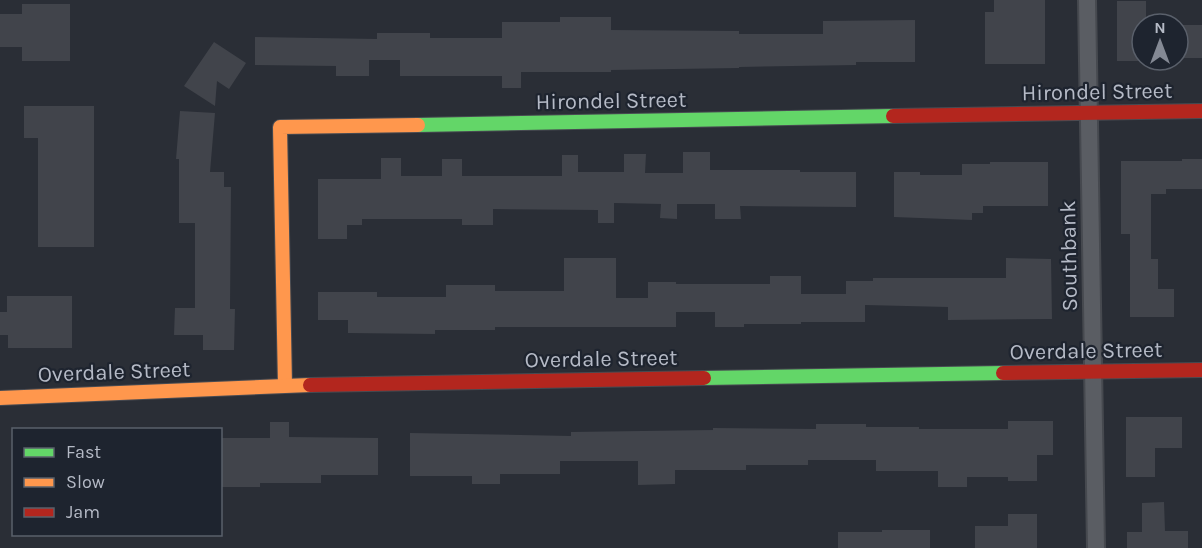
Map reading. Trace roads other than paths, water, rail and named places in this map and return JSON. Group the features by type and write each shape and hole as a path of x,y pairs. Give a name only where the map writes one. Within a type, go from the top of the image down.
{"street":[{"name":"Southbank","path":"1087,0 1096,548"},
{"name":"Hirondel Street","path":"285,385 279,127 1202,111"},
{"name":"Overdale Street","path":"0,398 285,385 1202,370"}]}
